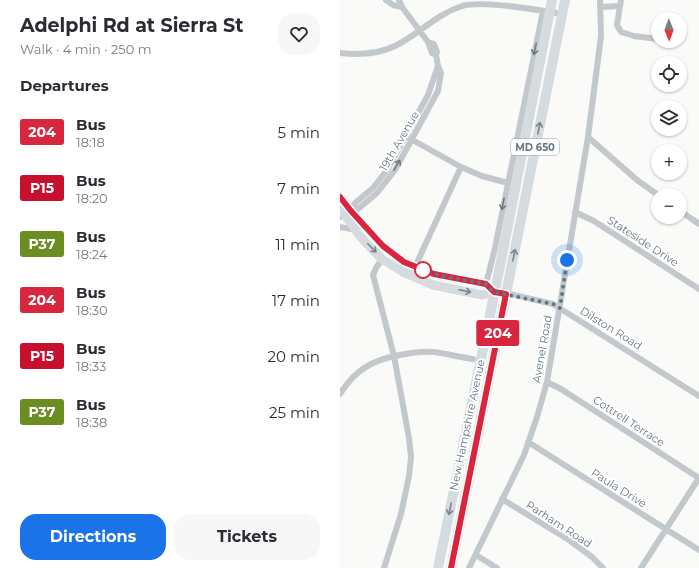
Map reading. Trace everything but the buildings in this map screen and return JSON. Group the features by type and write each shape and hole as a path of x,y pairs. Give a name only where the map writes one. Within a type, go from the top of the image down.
{"main road":[{"name":"New Hampshire Avenue","path":"438,568 494,292 546,11 552,0"},
{"name":"New Hampshire Avenue","path":"451,568 565,0"},
{"path":"340,197 344,213 356,230 382,259 411,276 433,284 482,295 494,292 506,294"},
{"path":"344,213 404,262 434,274 486,284 494,292"}],"street":[{"name":"19th Avenue","path":"344,213 358,209 395,170 409,138 438,91 441,73 436,55 432,53 428,42 402,7 399,0"},
{"path":"389,1 393,5 402,7"},
{"path":"600,3 620,3 617,25 621,32 634,36 651,38"},
{"name":"Avenel Road","path":"469,568 524,455 547,382 588,137 601,36 600,3"},
{"path":"340,53 368,53 389,48 419,30 438,16 471,4 483,4 562,14"},
{"path":"486,284 494,254 508,182 546,11"},
{"path":"588,137 637,180 651,190"},
{"path":"409,138 462,167 482,176 508,182"},
{"path":"411,276 462,167"},
{"name":"Stateside Drive","path":"575,212 594,221 699,289"},
{"path":"687,216 699,224"},
{"path":"340,227 356,230"},
{"path":"382,259 376,268 374,275 394,356 411,457 409,476 401,514 384,568"},
{"name":"Dilston Road","path":"506,294 553,304 699,396"},
{"path":"340,394 355,374 377,360 409,353 432,352 473,360"},
{"name":"Cottrell Terrace","path":"547,382 699,478"},
{"name":"Paula Drive","path":"528,442 699,550"},
{"path":"641,568 699,478"},
{"name":"Parham Road","path":"502,499 574,544 592,557 603,568"},
{"path":"476,554 497,568"}],"bus line":[{"name":"204","path":"340,197 383,246 404,262 434,274 486,284 494,292 506,294 451,568"}],"route":[{"path":"423,270 446,277 486,284 494,292 553,304 560,308 567,260"}]}
